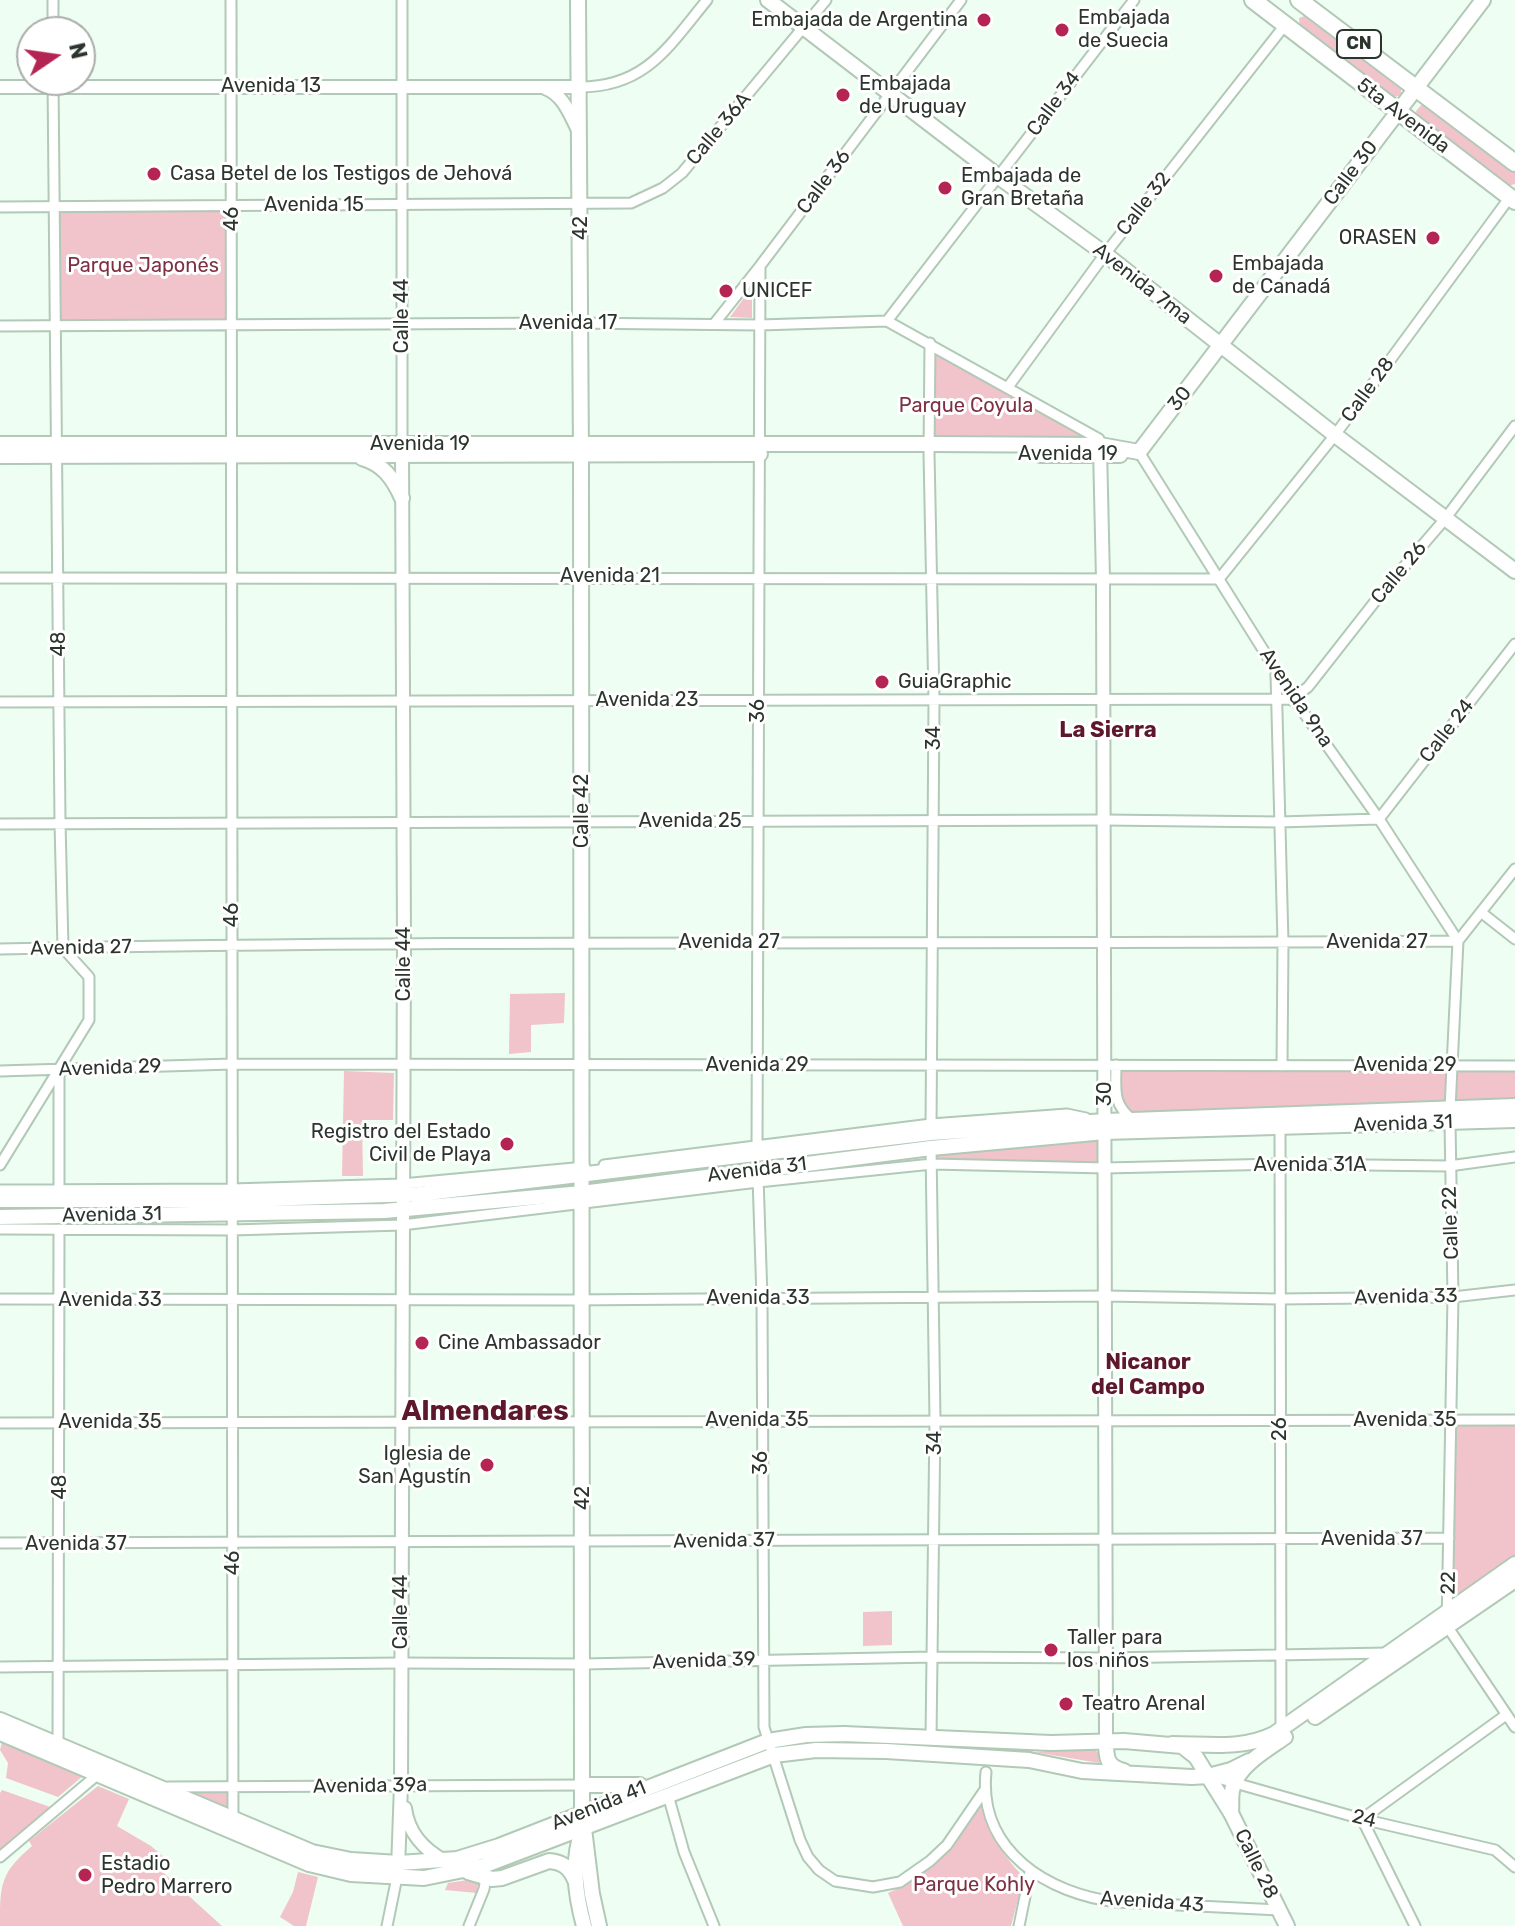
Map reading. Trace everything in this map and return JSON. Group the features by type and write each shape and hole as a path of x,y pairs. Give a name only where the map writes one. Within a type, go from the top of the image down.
{"highway":[{"name":"5ta Avenida","path":"1253,0 1512,199"},
{"name":"5ta Avenida","path":"1301,1 1515,163"}],"main road":[{"name":"42","path":"578,0 581,450"},
{"name":"Avenida 7ma","path":"768,0 1105,254 1335,435 1515,571"},
{"name":"Calle 30","path":"1221,346 1483,0"},
{"name":"30","path":"1139,452 1221,346"},
{"name":"Avenida 19","path":"0,444 58,450 929,449 1139,452"},
{"name":"Avenida 19","path":"0,456 58,450"},
{"name":"Avenida 19","path":"232,450 354,455 402,450"},
{"name":"Calle 42","path":"581,450 582,1172"},
{"path":"354,455 382,467 394,480 402,498"},
{"name":"Avenida 31","path":"0,1200 402,1204 582,1199 757,1163 931,1135 1105,1126 1280,1128 1450,1116 1515,1106"},
{"name":"Avenida 31","path":"1105,1126 1133,1120 1450,1116 1515,1120"},
{"name":"Avenida 31","path":"402,1204 582,1172 757,1163"},
{"name":"42","path":"582,1172 583,1820"},
{"name":"Avenida 31","path":"0,1217 232,1201"},
{"name":"Avenida 41","path":"398,1870 424,1878 457,1873 513,1856 660,1782 806,1735 1177,1745 1242,1744 1263,1740 1515,1564"},
{"path":"1228,1808 1235,1782 1260,1755 1515,1580"},
{"name":"Avenida 41","path":"0,1720 156,1787 294,1859 351,1874 398,1870 499,1846 668,1795 771,1748 1029,1760 1082,1771 1192,1777 1231,1770 1260,1755"},
{"name":"Avenida 41","path":"0,1733 97,1775 233,1825"},
{"path":"1106,1742 1106,1756 1111,1767 1132,1773"},
{"path":"1172,1775 1186,1770 1190,1763 1190,1756 1177,1745"},
{"path":"1177,1745 1192,1752 1208,1776"},
{"name":"Calle 28","path":"1208,1776 1228,1808 1287,1926"},
{"name":"Calle 28","path":"1192,1777 1228,1808"},
{"path":"583,1785 627,1786 660,1782"},
{"path":"583,1820 576,1852 575,1880 584,1926"},
{"path":"583,1820 599,1926"},
{"path":"457,1873 473,1872 502,1878 549,1861 567,1867 575,1880"}],"street":[{"name":"46","path":"231,0 233,1825"},
{"name":"Calle 44","path":"387,1926 398,1870 401,1785 404,943 402,0"},
{"path":"580,87 615,84 638,73 661,56 707,0"},
{"name":"Calle 36A","path":"581,204 631,203 672,182 695,159 826,0"},
{"name":"Calle 36","path":"714,324 961,0"},
{"name":"Calle 34","path":"887,321 1134,0"},
{"name":"Calle 32","path":"1008,387 1105,254 1285,25"},
{"name":"Avenida 13","path":"96,84 580,87"},
{"path":"542,87 562,99 580,135"},
{"name":"48","path":"53,96 63,948"},
{"name":"Calle 28","path":"1219,579 1335,435 1512,199"},
{"name":"Avenida 15","path":"0,207 581,204"},
{"name":"36","path":"760,266 757,1163 762,1298 764,1727 771,1748"},
{"name":"Avenida 17","path":"0,326 760,325 887,321 1099,439 1099,450"},
{"name":"34","path":"930,343 934,700 931,1135 935,1420 931,1737"},
{"name":"Calle 26","path":"1278,713 1284,703 1308,687 1384,590 1445,519 1515,426"},
{"name":"30","path":"1099,450 1103,579 1104,944 1110,1065 1105,1126 1106,1742"},
{"name":"Avenida 9na","path":"1139,452 1294,699 1379,819 1458,941"},
{"name":"Avenida 21","path":"0,578 759,576 1219,579"},
{"name":"Calle 24","path":"1379,819 1515,644"},
{"path":"1276,670 1283,942 1282,1066"},
{"name":"Avenida 23","path":"0,702 1294,699"},
{"name":"Avenida 25","path":"0,824 232,821 1280,822 1379,819"},
{"path":"1458,941 1515,869"},
{"path":"1482,913 1515,939"},
{"name":"Avenida 27","path":"0,949 232,944 758,941 1104,944 1458,941"},
{"name":"Calle 22","path":"1452,1419 1453,1297 1449,1166 1458,941"},
{"path":"0,1165 89,1020 89,977 63,948"},
{"name":"Avenida 29","path":"0,1071 232,1064 1515,1066"},
{"path":"1110,1065 1121,1111 1133,1120"},
{"path":"59,1070 59,1189"},
{"name":"Avenida 31","path":"757,1163 1067,1114 1105,1126"},
{"name":"26","path":"1280,1128 1281,1730"},
{"name":"Avenida 31A","path":"1105,1168 1280,1164 1449,1166 1515,1157"},
{"name":"Avenida 31","path":"757,1163 1105,1168"},
{"name":"Avenida 31","path":"0,1190 59,1189 232,1201"},
{"name":"Avenida 31","path":"0,1229 232,1230 402,1204"},
{"name":"48","path":"58,1746 59,1229"},
{"name":"Avenida 33","path":"0,1299 1105,1296 1280,1299 1453,1297 1515,1290"},
{"name":"22","path":"1447,1626 1452,1419"},
{"name":"Avenida 35","path":"0,1423 1515,1420"},
{"name":"Avenida 37","path":"0,1543 1449,1538"},
{"path":"1447,1626 1515,1727"},
{"name":"Avenida 39","path":"0,1667 583,1664 1409,1653"},
{"path":"1415,1926 1362,1819 1506,1715"},
{"name":"Avenida 43","path":"771,1748 808,1857 819,1870 835,1881 853,1885 873,1887 900,1882 930,1861 947,1845 984,1791"},
{"path":"971,1757 986,1772 1001,1759"},
{"name":"Avenida 43","path":"986,1772 984,1791 1001,1837 1013,1855 1030,1872 1066,1891 1094,1899 1279,1910"},
{"path":"0,1857 97,1775"},
{"name":"24","path":"1208,1776 1362,1819 1495,1850 1515,1867"},
{"path":"401,1785 406,1816 421,1845 445,1861"},
{"name":"Avenida 39a","path":"156,1787 583,1785"},
{"path":"668,1795 684,1852 714,1926"},
{"path":"1019,1926 1030,1872"},
{"path":"469,1926 486,1877"}],"green space":[{"path":"1310,14 1401,85 1401,95 1392,98 1300,28 1299,18"},
{"path":"1422,104 1427,104 1515,171 1515,184 1507,186 1417,117 1416,111"},
{"name":"Parque Japonés","path":"232,206 232,325 56,325 55,207"},
{"path":"752,287 752,318 730,317"},
{"name":"Parque Coyula","path":"932,350 1086,435 1085,440 932,439"},
{"path":"565,993 564,1023 531,1025 531,1052 509,1054 510,994"},
{"path":"1116,1065 1515,1066 1515,1106 1133,1120 1124,1105"},
{"path":"344,1071 394,1073 393,1120 362,1120 363,1176 342,1176"},
{"path":"1024,1131 592,1185 592,1181 931,1139"},
{"path":"1105,1132 1105,1168 935,1164 931,1148"},
{"path":"572,1183 572,1187 414,1201"},
{"path":"0,1206 229,1206 229,1208 0,1209"},
{"path":"532,1405 532,1410 450,1412 450,1406"},
{"path":"1452,1419 1515,1420 1515,1581 1449,1610"},
{"path":"892,1611 892,1645 863,1646 863,1612"},
{"path":"2,1742 83,1776 58,1797 6,1778 8,1763 0,1750"},
{"path":"1093,1749 1101,1754 1099,1763 1034,1752"},
{"name":"Estadio Pedro Marrero","path":"98,1786 129,1799 117,1826 165,1858 157,1867 222,1926 0,1926 4,1881 14,1864 32,1846 29,1841"},
{"path":"156,1787 233,1788 233,1819"},
{"path":"2,1790 53,1808 0,1852 0,1793"},
{"name":"Parque Kohly","path":"982,1804 998,1844 1024,1877 1011,1926 903,1926 888,1893 917,1877 942,1856"},
{"path":"298,1872 318,1877 306,1926 294,1926 280,1917 293,1892"},
{"path":"468,1880 478,1884 477,1893 445,1890 448,1883"}],"place":[{"name":"Embajada de Argentina","path":"984,20"},
{"name":"Embajada de Suecia","path":"1062,30"},
{"name":"Embajada de Uruguay","path":"843,95"},
{"name":"Casa Betel de los Testigos de Jehová","path":"154,174"},
{"name":"Embajada de Gran Bretaña","path":"945,188"},
{"name":"ORASEN","path":"1433,238"},
{"name":"Embajada de Canadá","path":"1216,276"},
{"name":"UNICEF","path":"726,291"},
{"name":"GuiaGraphic","path":"882,682"},
{"name":"Registro del Estado Civil de Playa","path":"507,1144"},
{"name":"Cine Ambassador","path":"422,1343"},
{"name":"Iglesia de San Agustín","path":"487,1465"},
{"name":"Taller para los niños","path":"1051,1650"},
{"name":"Teatro Arenal","path":"1066,1704"},
{"name":"Estadio Pedro Marrero","path":"85,1875"}],"district":[{"name":"La Sierra","path":"1108,731"},
{"name":"Nicanor del Campo","path":"1148,1376"},
{"name":"Almendares","path":"485,1412"}]}
